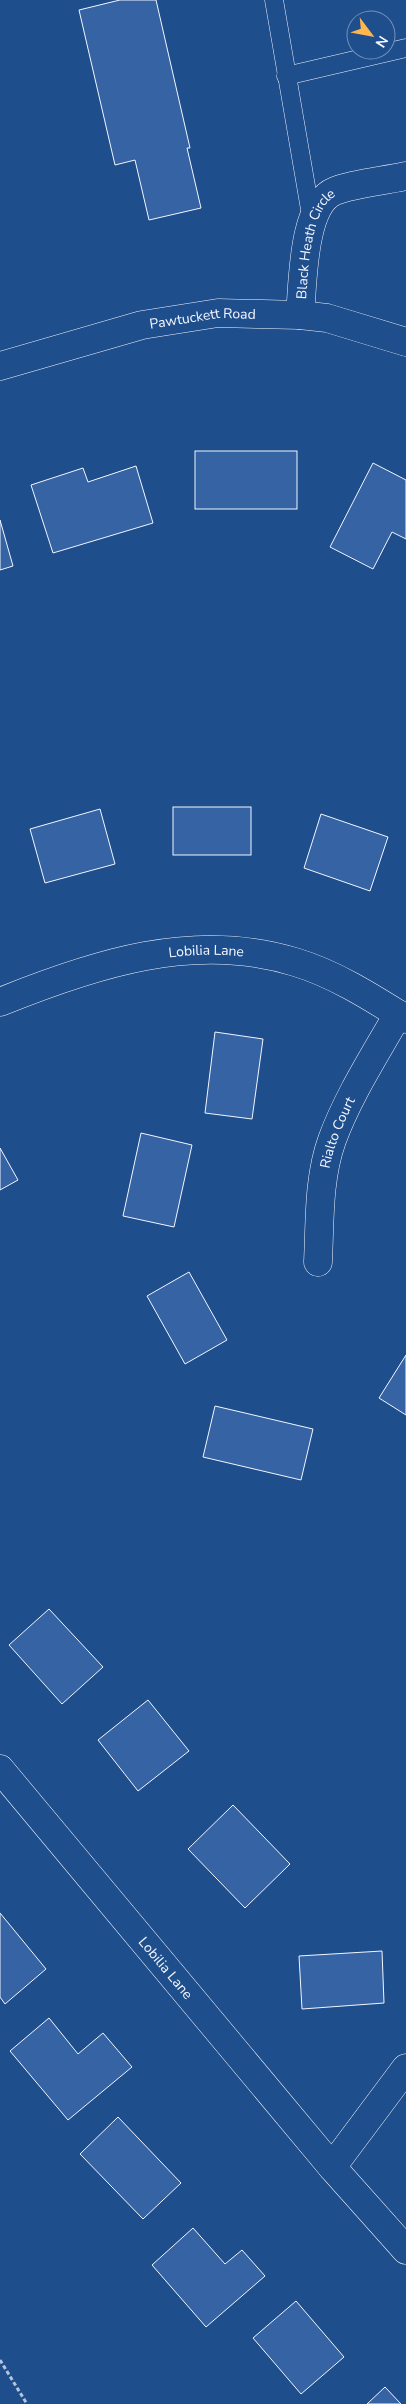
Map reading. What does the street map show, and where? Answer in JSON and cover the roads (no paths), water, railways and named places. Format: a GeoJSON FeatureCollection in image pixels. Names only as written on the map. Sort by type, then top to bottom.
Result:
{"type":"FeatureCollection","features":[{"type":"Feature","properties":{"kind":"street","name":"Black Heath Circle"},"geometry":{"type":"LineString","coordinates":[[300,315],[309,228],[318,206],[334,191],[406,176]]}},
{"type":"Feature","properties":{"kind":"street","name":"Pawtuckett Road"},"geometry":{"type":"LineString","coordinates":[[0,366],[142,325],[218,313],[300,315],[327,318],[406,342]]}},
{"type":"Feature","properties":{"kind":"street","name":"Lobilia Lane"},"geometry":{"type":"LineString","coordinates":[[0,1002],[59,978],[110,962],[151,954],[190,950],[252,952],[296,962],[351,986],[402,1017]]}},
{"type":"Feature","properties":{"kind":"street","name":"Rialto Court"},"geometry":{"type":"LineString","coordinates":[[318,1262],[321,1193],[332,1142],[352,1094],[402,1017]]}},
{"type":"Feature","properties":{"kind":"street","name":"Lobilia Lane"},"geometry":{"type":"LineString","coordinates":[[0,1769],[332,2166],[406,2250]]}},
{"type":"Feature","properties":{"kind":"street"},"geometry":{"type":"LineString","coordinates":[[332,2166],[406,2068]]}},
{"type":"Feature","properties":{"kind":"lane"},"geometry":{"type":"LineString","coordinates":[[274,0],[312,222]]}},
{"type":"Feature","properties":{"kind":"lane"},"geometry":{"type":"LineString","coordinates":[[286,76],[406,48]]}}]}
